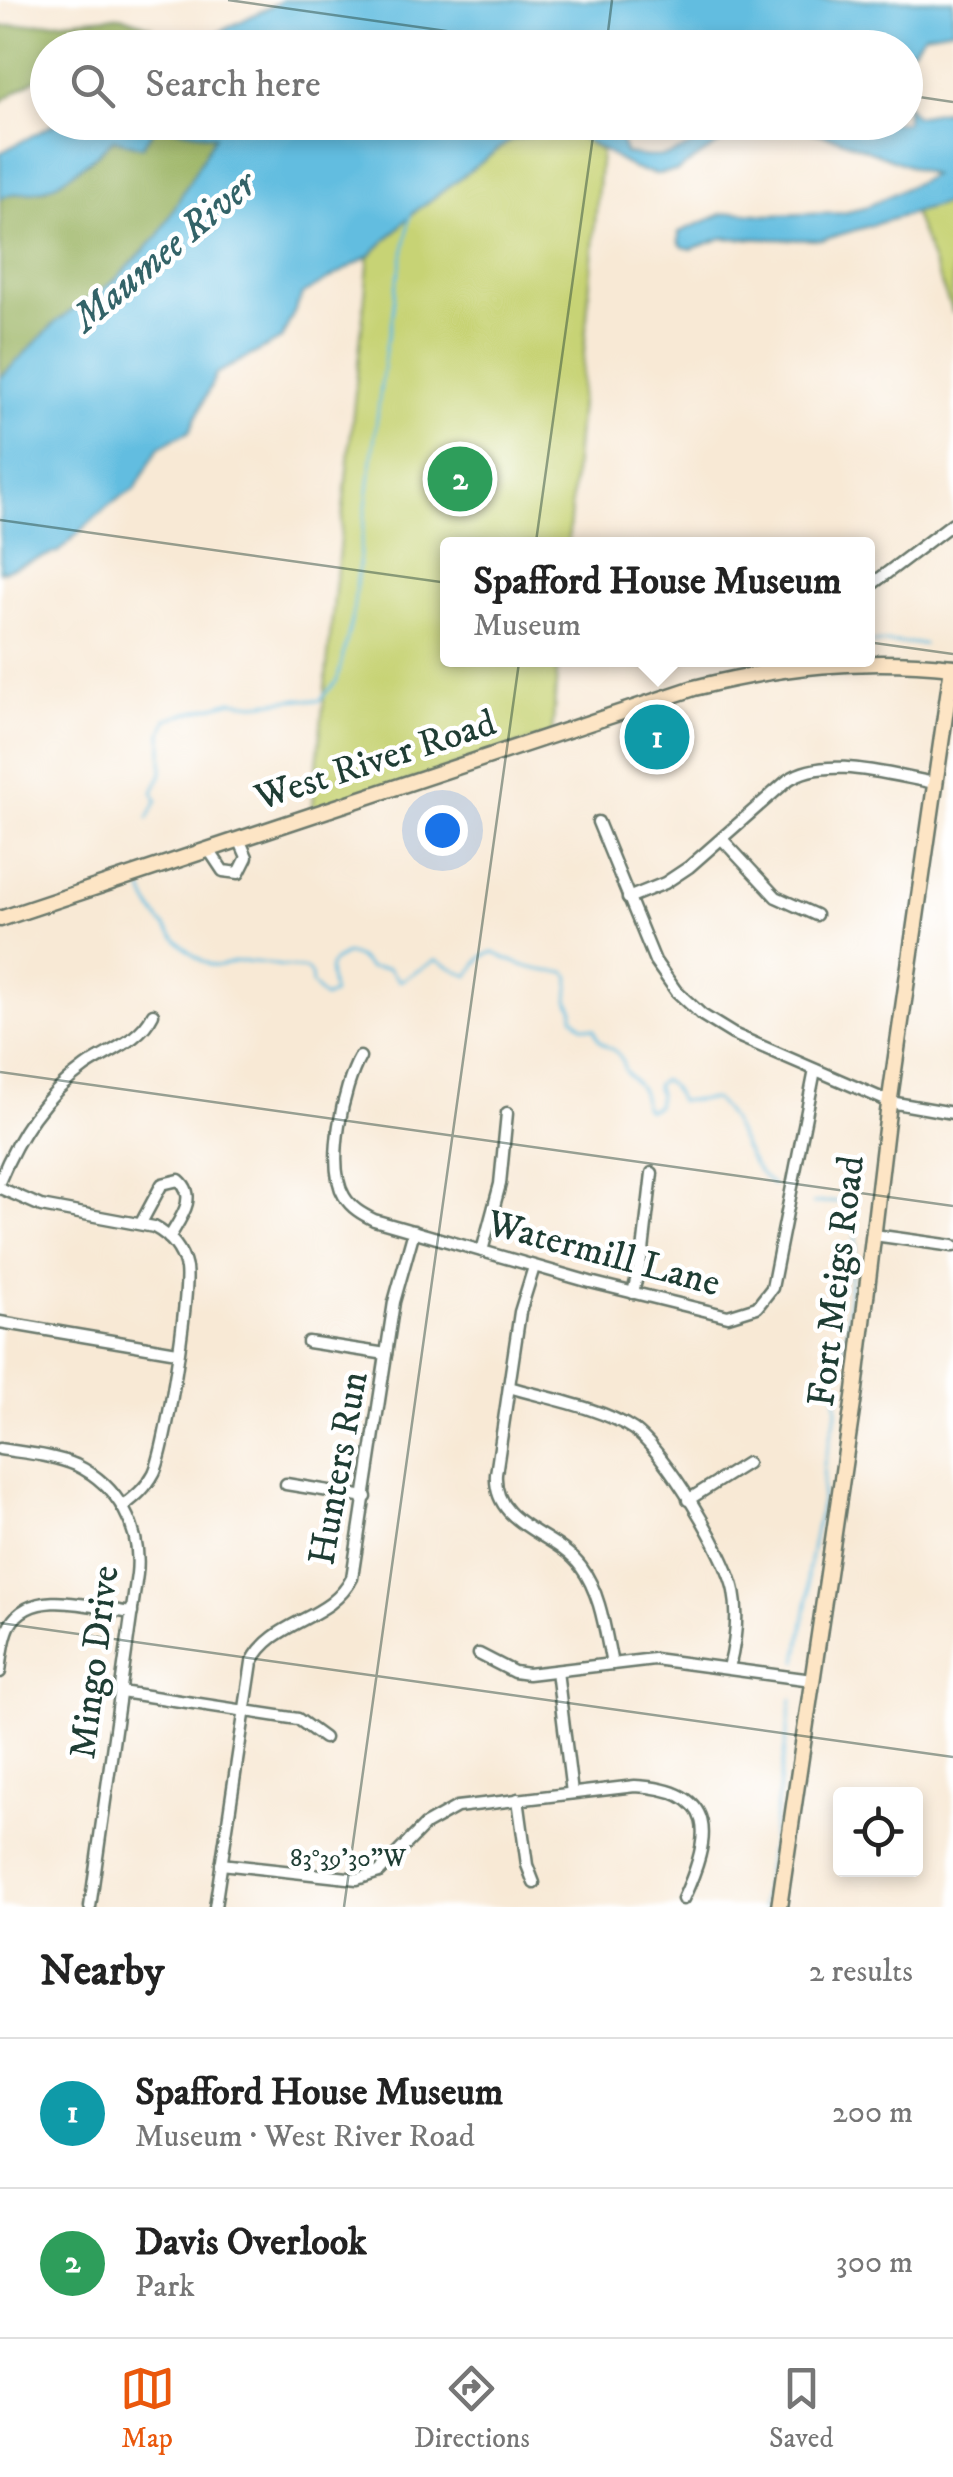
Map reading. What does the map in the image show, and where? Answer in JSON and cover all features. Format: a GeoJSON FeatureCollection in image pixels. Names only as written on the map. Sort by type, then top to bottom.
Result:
{"type":"FeatureCollection","features":[{"type":"Feature","properties":{"kind":"street"},"geometry":{"type":"LineString","coordinates":[[875,582],[953,523]]}},
{"type":"Feature","properties":{"kind":"street","name":"West River Road"},"geometry":{"type":"LineString","coordinates":[[875,663],[953,665]]}},
{"type":"Feature","properties":{"kind":"street","name":"Fort Meigs Road"},"geometry":{"type":"LineString","coordinates":[[779,1907],[953,665]]}},
{"type":"Feature","properties":{"kind":"street","name":"West River Road"},"geometry":{"type":"LineString","coordinates":[[0,919],[666,696],[749,674],[810,667]]}},
{"type":"Feature","properties":{"kind":"street"},"geometry":{"type":"LineString","coordinates":[[628,898],[675,878],[788,780],[810,768],[834,767],[936,783]]}},
{"type":"Feature","properties":{"kind":"street"},"geometry":{"type":"LineString","coordinates":[[598,822],[655,961],[688,1004],[732,1034],[890,1102],[953,1113]]}},
{"type":"Feature","properties":{"kind":"street"},"geometry":{"type":"LineString","coordinates":[[208,850],[223,871],[240,873],[247,858],[239,838]]}},
{"type":"Feature","properties":{"kind":"street"},"geometry":{"type":"LineString","coordinates":[[722,839],[776,897],[816,915]]}},
{"type":"Feature","properties":{"kind":"street"},"geometry":{"type":"LineString","coordinates":[[0,1180],[21,1134],[50,1096],[86,1066],[140,1032],[154,1014]]}},
{"type":"Feature","properties":{"kind":"street","name":"Watermill Lane"},"geometry":{"type":"LineString","coordinates":[[360,1057],[349,1076],[336,1177],[345,1199],[358,1212],[534,1267],[728,1316],[752,1310],[766,1299],[776,1276],[815,1070]]}},
{"type":"Feature","properties":{"kind":"street"},"geometry":{"type":"LineString","coordinates":[[482,1251],[500,1184],[507,1113]]}},
{"type":"Feature","properties":{"kind":"street"},"geometry":{"type":"LineString","coordinates":[[632,1293],[643,1251],[652,1172]]}},
{"type":"Feature","properties":{"kind":"street"},"geometry":{"type":"LineString","coordinates":[[141,1223],[162,1184],[179,1180],[189,1197],[170,1238]]}},
{"type":"Feature","properties":{"kind":"street"},"geometry":{"type":"LineString","coordinates":[[0,1188],[41,1206],[141,1223],[170,1238],[181,1253],[186,1278],[159,1460],[148,1482],[122,1507]]}},
{"type":"Feature","properties":{"kind":"street","name":"Hunters Run"},"geometry":{"type":"LineString","coordinates":[[215,1907],[252,1662],[262,1645],[334,1602],[346,1589],[355,1567],[394,1302],[414,1231]]}},
{"type":"Feature","properties":{"kind":"street"},"geometry":{"type":"LineString","coordinates":[[874,1235],[953,1246]]}},
{"type":"Feature","properties":{"kind":"street"},"geometry":{"type":"LineString","coordinates":[[534,1267],[520,1312],[496,1474],[499,1498],[514,1518],[561,1546],[585,1572],[599,1605],[612,1664]]}},
{"type":"Feature","properties":{"kind":"street"},"geometry":{"type":"LineString","coordinates":[[0,1322],[177,1352]]}},
{"type":"Feature","properties":{"kind":"street"},"geometry":{"type":"LineString","coordinates":[[308,1342],[386,1354]]}},
{"type":"Feature","properties":{"kind":"street"},"geometry":{"type":"LineString","coordinates":[[509,1387],[633,1429],[652,1446],[719,1551],[735,1594],[736,1624],[728,1668]]}},
{"type":"Feature","properties":{"kind":"street","name":"Mingo Drive"},"geometry":{"type":"LineString","coordinates":[[0,1449],[76,1465],[100,1480],[122,1507],[138,1552],[90,1907]]}},
{"type":"Feature","properties":{"kind":"street"},"geometry":{"type":"LineString","coordinates":[[688,1500],[746,1463]]}},
{"type":"Feature","properties":{"kind":"street"},"geometry":{"type":"LineString","coordinates":[[286,1484],[366,1497]]}},
{"type":"Feature","properties":{"kind":"street"},"geometry":{"type":"LineString","coordinates":[[0,1672],[8,1629],[29,1607],[54,1602],[132,1614]]}},
{"type":"Feature","properties":{"kind":"street"},"geometry":{"type":"LineString","coordinates":[[479,1654],[521,1674],[654,1658],[812,1680]]}},
{"type":"Feature","properties":{"kind":"street"},"geometry":{"type":"LineString","coordinates":[[557,1670],[572,1793]]}},
{"type":"Feature","properties":{"kind":"street"},"geometry":{"type":"LineString","coordinates":[[121,1692],[298,1719],[324,1738]]}},
{"type":"Feature","properties":{"kind":"street"},"geometry":{"type":"LineString","coordinates":[[220,1864],[345,1878],[368,1876],[389,1865],[425,1825],[446,1812],[518,1799],[654,1787],[672,1790],[689,1800],[702,1821],[700,1860],[684,1899]]}},
{"type":"Feature","properties":{"kind":"street"},"geometry":{"type":"LineString","coordinates":[[518,1799],[527,1866],[534,1883]]}},
{"type":"Feature","properties":{"kind":"green space"},"geometry":{"type":"Polygon","coordinates":[[[121,16],[150,26],[139,30],[30,30],[30,83],[0,102],[0,27],[121,16]]]}},
{"type":"Feature","properties":{"kind":"green space"},"geometry":{"type":"Polygon","coordinates":[[[113,140],[213,140],[159,235],[114,281],[56,323],[0,378],[0,199],[45,190],[91,160],[113,140]]]}},
{"type":"Feature","properties":{"kind":"green space"},"geometry":{"type":"Polygon","coordinates":[[[511,140],[584,140],[601,151],[569,537],[440,537],[440,667],[557,667],[552,734],[312,814],[369,256],[417,210],[511,140]]]}},
{"type":"Feature","properties":{"kind":"green space"},"geometry":{"type":"Polygon","coordinates":[[[953,201],[953,314],[913,212],[953,201]]]}},
{"type":"Feature","properties":{"kind":"water"},"geometry":{"type":"Polygon","coordinates":[[[283,0],[953,0],[953,29],[923,35],[923,30],[224,30],[283,0]]]}},
{"type":"Feature","properties":{"kind":"water"},"geometry":{"type":"Polygon","coordinates":[[[943,111],[953,114],[953,201],[822,240],[722,238],[692,249],[679,242],[679,232],[722,214],[843,213],[864,208],[932,175],[842,140],[923,140],[923,115],[943,111]]]}},
{"type":"Feature","properties":{"kind":"water"},"geometry":{"type":"Polygon","coordinates":[[[30,137],[30,140],[113,140],[56,183],[0,199],[0,153],[30,137]]]}},
{"type":"Feature","properties":{"kind":"water"},"geometry":{"type":"Polygon","coordinates":[[[118,140],[147,140],[142,147],[118,140]]]}},
{"type":"Feature","properties":{"kind":"water","name":"Maumee River"},"geometry":{"type":"Polygon","coordinates":[[[213,140],[511,140],[417,210],[369,256],[303,294],[281,339],[216,374],[190,431],[159,447],[135,489],[109,505],[58,552],[0,572],[0,378],[56,322],[114,281],[159,235],[213,140]]]}},
{"type":"Feature","properties":{"kind":"water"},"geometry":{"type":"Polygon","coordinates":[[[586,140],[621,140],[625,153],[648,157],[675,153],[700,140],[725,140],[677,171],[656,174],[634,169],[586,140]]]}},
{"type":"Feature","properties":{"kind":"waterway"},"geometry":{"type":"LineString","coordinates":[[148,819],[157,800],[153,792],[162,773],[162,733],[167,719],[232,701],[319,701],[337,681],[352,619],[386,345],[410,216]]}},
{"type":"Feature","properties":{"kind":"waterway"},"geometry":{"type":"LineString","coordinates":[[875,642],[924,644]]}},
{"type":"Feature","properties":{"kind":"waterway"},"geometry":{"type":"LineString","coordinates":[[143,889],[161,922],[203,961],[216,966],[243,961],[306,969],[324,998],[333,994],[331,966],[346,954],[358,957],[369,968],[388,968],[400,981],[436,960],[468,976],[482,957],[493,952],[528,967],[566,972],[570,977],[568,1000],[573,1017],[582,1026],[594,1029],[599,1041],[618,1053],[642,1092],[644,1107],[648,1110],[657,1106],[656,1085],[663,1080],[679,1101],[714,1099],[731,1120],[754,1165],[773,1185]]}},
{"type":"Feature","properties":{"kind":"waterway"},"geometry":{"type":"LineString","coordinates":[[797,1661],[824,1464],[837,1411],[832,1380],[847,1331],[851,1262],[856,1247],[855,1218],[848,1201],[813,1203]]}},
{"type":"Feature","properties":{"kind":"waterway"},"geometry":{"type":"LineString","coordinates":[[762,1907],[792,1699]]}},
{"type":"Feature","properties":{"kind":"place","name":"Davis Overlook"},"geometry":{"type":"Point","coordinates":[460,479]}},
{"type":"Feature","properties":{"kind":"place","name":"Spafford House Museum"},"geometry":{"type":"Point","coordinates":[657,737]}}]}
